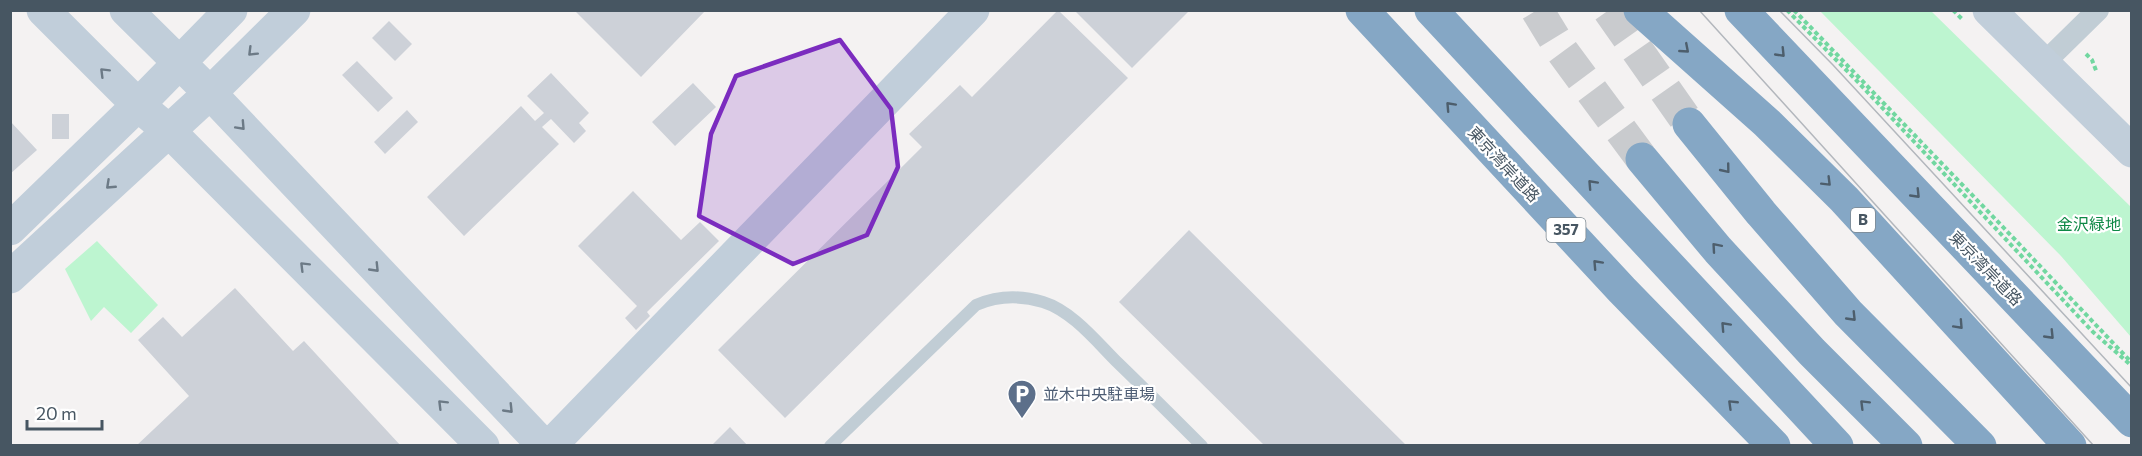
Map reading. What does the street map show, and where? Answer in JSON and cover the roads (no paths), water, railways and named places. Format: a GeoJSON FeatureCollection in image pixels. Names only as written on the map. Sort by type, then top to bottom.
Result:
{"type":"FeatureCollection","features":[{"type":"Feature","properties":{"kind":"highway","name":"東京湾岸道路"},"geometry":{"type":"LineString","coordinates":[[1362,10],[1622,290],[1774,446]]}},
{"type":"Feature","properties":{"kind":"highway"},"geometry":{"type":"LineString","coordinates":[[1431,10],[1837,446]]}},
{"type":"Feature","properties":{"kind":"highway","name":"B"},"geometry":{"type":"LineString","coordinates":[[1640,10],[1767,123],[1835,191],[2070,446]]}},
{"type":"Feature","properties":{"kind":"highway","name":"東京湾岸道路"},"geometry":{"type":"LineString","coordinates":[[1741,10],[2132,421]]}},
{"type":"Feature","properties":{"kind":"highway"},"geometry":{"type":"LineString","coordinates":[[1689,124],[1761,213],[1848,313],[1980,446]]}},
{"type":"Feature","properties":{"kind":"highway"},"geometry":{"type":"LineString","coordinates":[[1642,159],[1718,250],[1796,335],[1906,446]]}},
{"type":"Feature","properties":{"kind":"street"},"geometry":{"type":"LineString","coordinates":[[43,10],[138,105],[169,131],[483,446]]}},
{"type":"Feature","properties":{"kind":"street"},"geometry":{"type":"LineString","coordinates":[[126,10],[210,93],[544,446]]}},
{"type":"Feature","properties":{"kind":"street"},"geometry":{"type":"LineString","coordinates":[[10,229],[138,105],[231,10]]}},
{"type":"Feature","properties":{"kind":"street"},"geometry":{"type":"LineString","coordinates":[[10,277],[210,93],[294,10]]}},
{"type":"Feature","properties":{"kind":"street"},"geometry":{"type":"LineString","coordinates":[[550,446],[972,10]]}},
{"type":"Feature","properties":{"kind":"street"},"geometry":{"type":"LineString","coordinates":[[1989,10],[2132,151]]}},
{"type":"Feature","properties":{"kind":"street"},"geometry":{"type":"LineString","coordinates":[[2043,64],[2098,10]]}},
{"type":"Feature","properties":{"kind":"lane"},"geometry":{"type":"LineString","coordinates":[[830,446],[976,305],[989,299],[1009,297],[1044,302],[1061,310],[1106,350],[1203,446]]}},
{"type":"Feature","properties":{"kind":"tunnel"},"geometry":{"type":"LineString","coordinates":[[1537,10],[1562,51],[1642,159]]}},
{"type":"Feature","properties":{"kind":"tunnel"},"geometry":{"type":"LineString","coordinates":[[1609,10],[1689,124]]}},
{"type":"Feature","properties":{"kind":"tram line"},"geometry":{"type":"LineString","coordinates":[[1699,10],[2094,446]]}},
{"type":"Feature","properties":{"kind":"tram line"},"geometry":{"type":"LineString","coordinates":[[1779,10],[1833,65],[2132,388]]}},
{"type":"Feature","properties":{"kind":"place","name":"並木中央駐車場"},"geometry":{"type":"Point","coordinates":[1022,420]}},
{"type":"Feature","properties":{"kind":"park label","name":"金沢緑地"},"geometry":{"type":"Point","coordinates":[2089,224]}}]}
